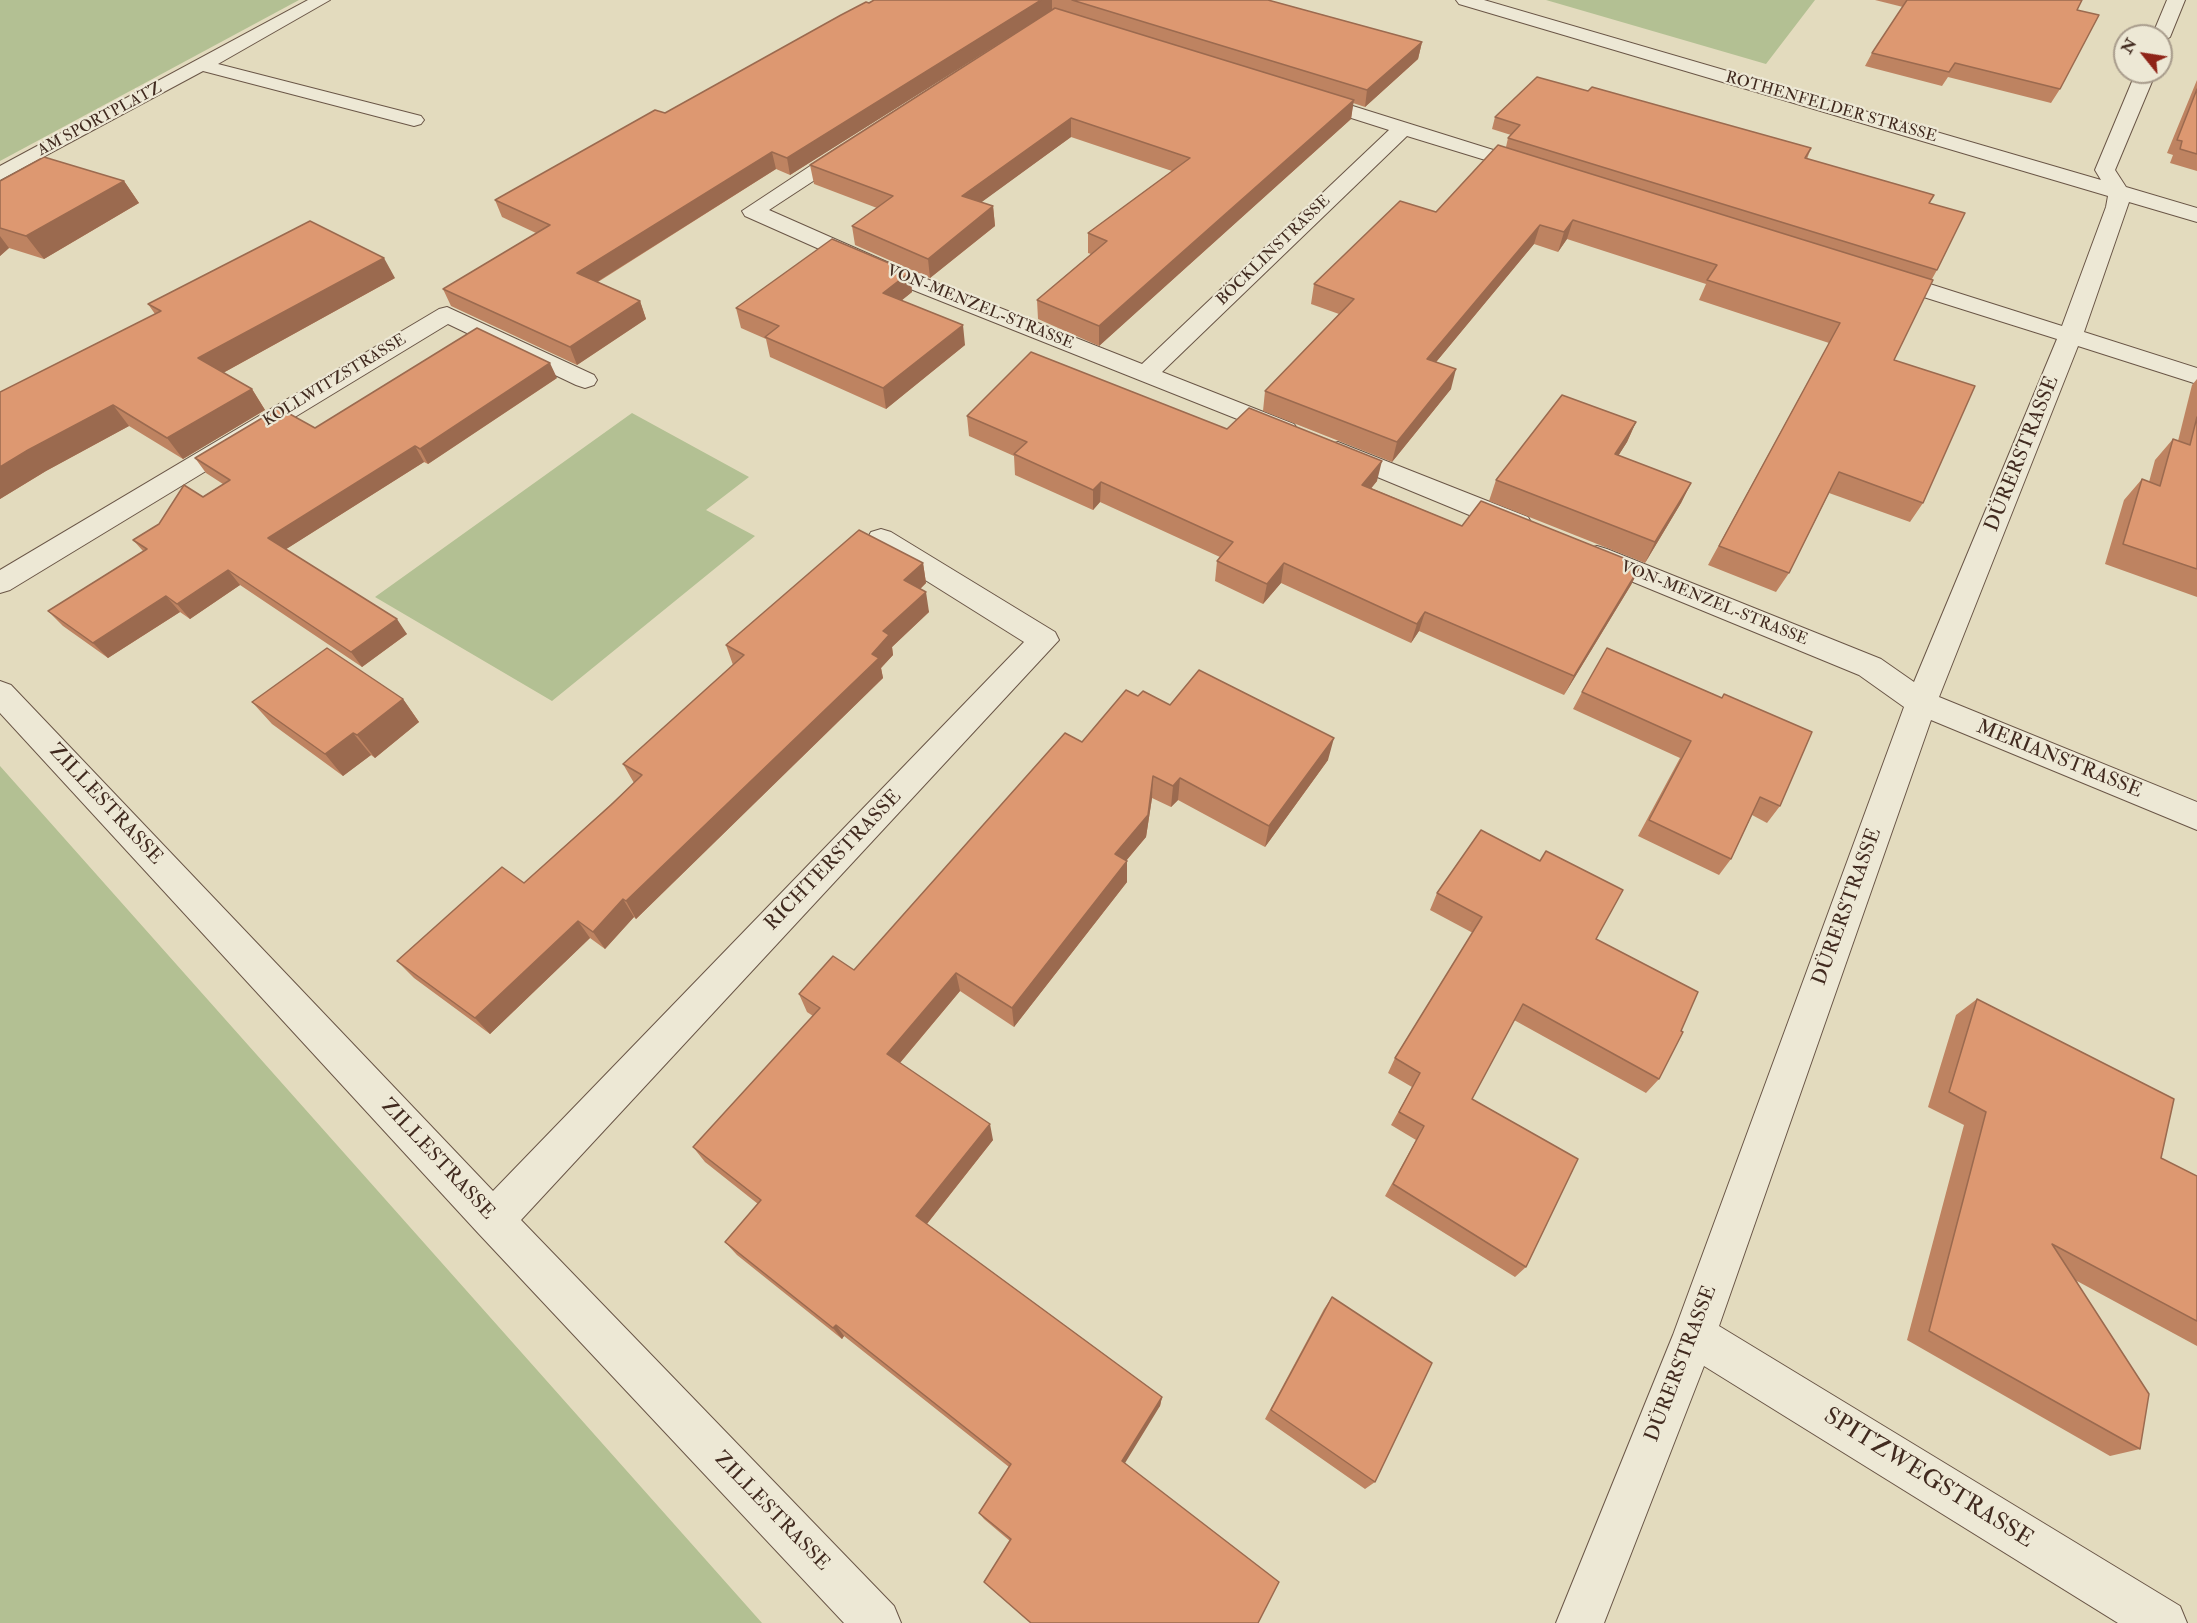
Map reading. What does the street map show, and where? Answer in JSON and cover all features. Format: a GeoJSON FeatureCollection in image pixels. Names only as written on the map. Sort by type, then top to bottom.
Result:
{"type":"FeatureCollection","features":[{"type":"Feature","properties":{"kind":"street","name":"AM SPORTPLATZ"},"geometry":{"type":"LineString","coordinates":[[0,174],[321,0]]}},
{"type":"Feature","properties":{"kind":"street","name":"ROTHENFELDER STRASSE"},"geometry":{"type":"LineString","coordinates":[[1465,0],[2197,215]]}},
{"type":"Feature","properties":{"kind":"street"},"geometry":{"type":"LineString","coordinates":[[2166,24],[2176,0]]}},
{"type":"Feature","properties":{"kind":"street"},"geometry":{"type":"LineString","coordinates":[[201,65],[414,120]]}},
{"type":"Feature","properties":{"kind":"street"},"geometry":{"type":"LineString","coordinates":[[2119,193],[2105,170],[2141,84]]}},
{"type":"Feature","properties":{"kind":"street"},"geometry":{"type":"LineString","coordinates":[[1290,92],[1550,173]]}},
{"type":"Feature","properties":{"kind":"street","name":"BÖCKLINSTRASSE"},"geometry":{"type":"LineString","coordinates":[[1146,374],[1402,128]]}},
{"type":"Feature","properties":{"kind":"street","name":"VON-MENZEL-STRASSE"},"geometry":{"type":"LineString","coordinates":[[863,140],[753,212],[906,279],[1541,534]]}},
{"type":"Feature","properties":{"kind":"street","name":"DÜRERSTRASSE"},"geometry":{"type":"LineString","coordinates":[[1580,1623],[1694,1335],[1921,703],[2071,334],[2117,207],[2119,193]]}},
{"type":"Feature","properties":{"kind":"street"},"geometry":{"type":"LineString","coordinates":[[1867,271],[2071,334],[2197,376]]}},
{"type":"Feature","properties":{"kind":"street","name":"KOLLWITZSTRASSE"},"geometry":{"type":"LineString","coordinates":[[0,583],[447,314],[585,380]]}},
{"type":"Feature","properties":{"kind":"street","name":"RICHTERSTRASSE"},"geometry":{"type":"LineString","coordinates":[[493,1220],[1044,640],[881,539]]}},
{"type":"Feature","properties":{"kind":"street","name":"VON-MENZEL-STRASSE"},"geometry":{"type":"LineString","coordinates":[[1574,547],[1870,667],[1921,703]]}},
{"type":"Feature","properties":{"kind":"street","name":"ZILLESTRASSE"},"geometry":{"type":"LineString","coordinates":[[0,693],[493,1220],[877,1623]]}},
{"type":"Feature","properties":{"kind":"street","name":"MERIANSTRASSE"},"geometry":{"type":"LineString","coordinates":[[1921,703],[2197,816]]}},
{"type":"Feature","properties":{"kind":"street","name":"SPITZWEGSTRASSE"},"geometry":{"type":"LineString","coordinates":[[1694,1335],[2163,1623]]}},
{"type":"Feature","properties":{"kind":"green space"},"geometry":{"type":"Polygon","coordinates":[[[0,0],[299,0],[0,161],[0,0]]]}},
{"type":"Feature","properties":{"kind":"green space"},"geometry":{"type":"Polygon","coordinates":[[[1546,0],[1815,0],[1766,64],[1546,0]]]}},
{"type":"Feature","properties":{"kind":"green space"},"geometry":{"type":"Polygon","coordinates":[[[632,413],[749,477],[706,510],[755,536],[552,701],[375,597],[632,413]]]}},
{"type":"Feature","properties":{"kind":"green space"},"geometry":{"type":"Polygon","coordinates":[[[0,766],[762,1623],[0,1623],[0,766]]]}},
{"type":"Feature","properties":{"kind":"building"},"geometry":{"type":"Polygon","coordinates":[[[874,0],[1041,0],[787,158],[772,152],[577,273],[640,301],[570,347],[443,289],[550,225],[495,200],[655,110],[665,113],[841,15],[874,0]]]}},
{"type":"Feature","properties":{"kind":"building"},"geometry":{"type":"Polygon","coordinates":[[[1072,0],[1268,0],[1422,42],[1367,90],[1072,0]]]}},
{"type":"Feature","properties":{"kind":"building"},"geometry":{"type":"Polygon","coordinates":[[[1907,0],[2082,0],[2077,10],[2099,15],[2060,89],[1955,63],[1949,72],[1872,53],[1907,0]]]}},
{"type":"Feature","properties":{"kind":"building"},"geometry":{"type":"Polygon","coordinates":[[[1055,8],[1354,100],[1099,326],[1037,300],[1107,241],[1088,233],[1190,158],[1071,118],[962,196],[993,206],[928,259],[852,226],[893,196],[810,165],[1055,8]]]}},
{"type":"Feature","properties":{"kind":"building"},"geometry":{"type":"Polygon","coordinates":[[[1537,77],[1588,91],[1592,87],[1811,148],[1805,158],[1934,195],[1929,203],[1965,213],[1937,270],[1508,138],[1520,125],[1495,117],[1537,77]]]}},
{"type":"Feature","properties":{"kind":"building"},"geometry":{"type":"Polygon","coordinates":[[[2197,89],[2197,154],[2180,149],[2182,141],[2177,140],[2197,89]]]}},
{"type":"Feature","properties":{"kind":"building"},"geometry":{"type":"Polygon","coordinates":[[[1498,145],[1933,280],[1894,360],[1975,386],[1923,503],[1839,472],[1789,573],[1719,546],[1840,323],[1707,280],[1717,265],[1573,220],[1564,232],[1540,225],[1427,359],[1456,369],[1397,442],[1265,391],[1354,299],[1314,284],[1400,201],[1436,212],[1498,145]]]}},
{"type":"Feature","properties":{"kind":"building"},"geometry":{"type":"Polygon","coordinates":[[[44,157],[124,181],[26,236],[0,228],[0,181],[44,157]]]}},
{"type":"Feature","properties":{"kind":"building"},"geometry":{"type":"Polygon","coordinates":[[[310,221],[384,258],[198,358],[252,389],[167,438],[113,405],[0,467],[0,392],[161,311],[148,304],[310,221]]]}},
{"type":"Feature","properties":{"kind":"building"},"geometry":{"type":"Polygon","coordinates":[[[832,239],[910,272],[883,293],[963,325],[883,388],[765,337],[779,326],[736,308],[832,239]]]}},
{"type":"Feature","properties":{"kind":"building"},"geometry":{"type":"Polygon","coordinates":[[[477,328],[550,363],[420,449],[415,446],[268,538],[397,619],[351,652],[228,570],[177,604],[166,596],[93,643],[48,611],[147,549],[133,540],[159,524],[184,485],[203,497],[230,480],[195,458],[279,408],[315,428],[477,328]]]}},
{"type":"Feature","properties":{"kind":"building"},"geometry":{"type":"Polygon","coordinates":[[[1031,352],[1227,429],[1249,408],[1382,461],[1362,485],[1462,526],[1481,501],[1641,565],[1574,676],[1425,612],[1417,624],[1284,563],[1267,584],[1217,561],[1233,542],[1101,482],[1093,490],[1014,454],[1027,442],[967,416],[1031,352]]]}},
{"type":"Feature","properties":{"kind":"building"},"geometry":{"type":"Polygon","coordinates":[[[1562,395],[1636,422],[1615,454],[1691,483],[1655,542],[1496,480],[1562,395]]]}},
{"type":"Feature","properties":{"kind":"building"},"geometry":{"type":"Polygon","coordinates":[[[2197,417],[2197,569],[2123,544],[2142,479],[2160,486],[2173,439],[2190,445],[2197,417]]]}},
{"type":"Feature","properties":{"kind":"building"},"geometry":{"type":"Polygon","coordinates":[[[859,530],[923,563],[904,580],[926,592],[883,631],[889,635],[872,654],[879,658],[626,901],[623,899],[593,932],[578,921],[475,1018],[397,961],[502,867],[524,883],[611,805],[642,775],[623,764],[744,655],[726,645],[859,530]]]}},
{"type":"Feature","properties":{"kind":"building"},"geometry":{"type":"Polygon","coordinates":[[[327,648],[403,699],[357,735],[353,733],[325,754],[252,702],[327,648]]]}},
{"type":"Feature","properties":{"kind":"building"},"geometry":{"type":"Polygon","coordinates":[[[1607,648],[1722,698],[1724,694],[1812,732],[1780,806],[1760,797],[1731,859],[1649,820],[1691,741],[1582,692],[1607,648]]]}},
{"type":"Feature","properties":{"kind":"building"},"geometry":{"type":"Polygon","coordinates":[[[1199,670],[1334,738],[1269,826],[1180,778],[1173,786],[1153,776],[1148,815],[1115,854],[1127,861],[1012,1008],[956,973],[887,1054],[990,1124],[916,1216],[1162,1397],[1122,1461],[1279,1582],[1258,1623],[1031,1623],[984,1582],[1011,1539],[979,1513],[1011,1464],[836,1325],[833,1328],[725,1242],[761,1200],[693,1147],[820,1008],[799,994],[833,956],[854,970],[1065,733],[1082,742],[1126,690],[1138,696],[1143,691],[1170,705],[1199,670]]]}},
{"type":"Feature","properties":{"kind":"building"},"geometry":{"type":"Polygon","coordinates":[[[1481,830],[1540,861],[1546,851],[1623,890],[1596,939],[1698,992],[1681,1031],[1683,1032],[1659,1079],[1523,1004],[1472,1099],[1578,1159],[1526,1267],[1393,1184],[1424,1126],[1399,1112],[1420,1073],[1395,1058],[1482,917],[1437,893],[1481,830]]]}},
{"type":"Feature","properties":{"kind":"building"},"geometry":{"type":"Polygon","coordinates":[[[1977,999],[2174,1099],[2161,1158],[2197,1176],[2197,1321],[2052,1244],[2149,1394],[2140,1449],[1929,1331],[1986,1112],[1949,1092],[1977,999]]]}},
{"type":"Feature","properties":{"kind":"building"},"geometry":{"type":"Polygon","coordinates":[[[1332,1297],[1432,1363],[1375,1482],[1271,1410],[1332,1297]]]}}]}
